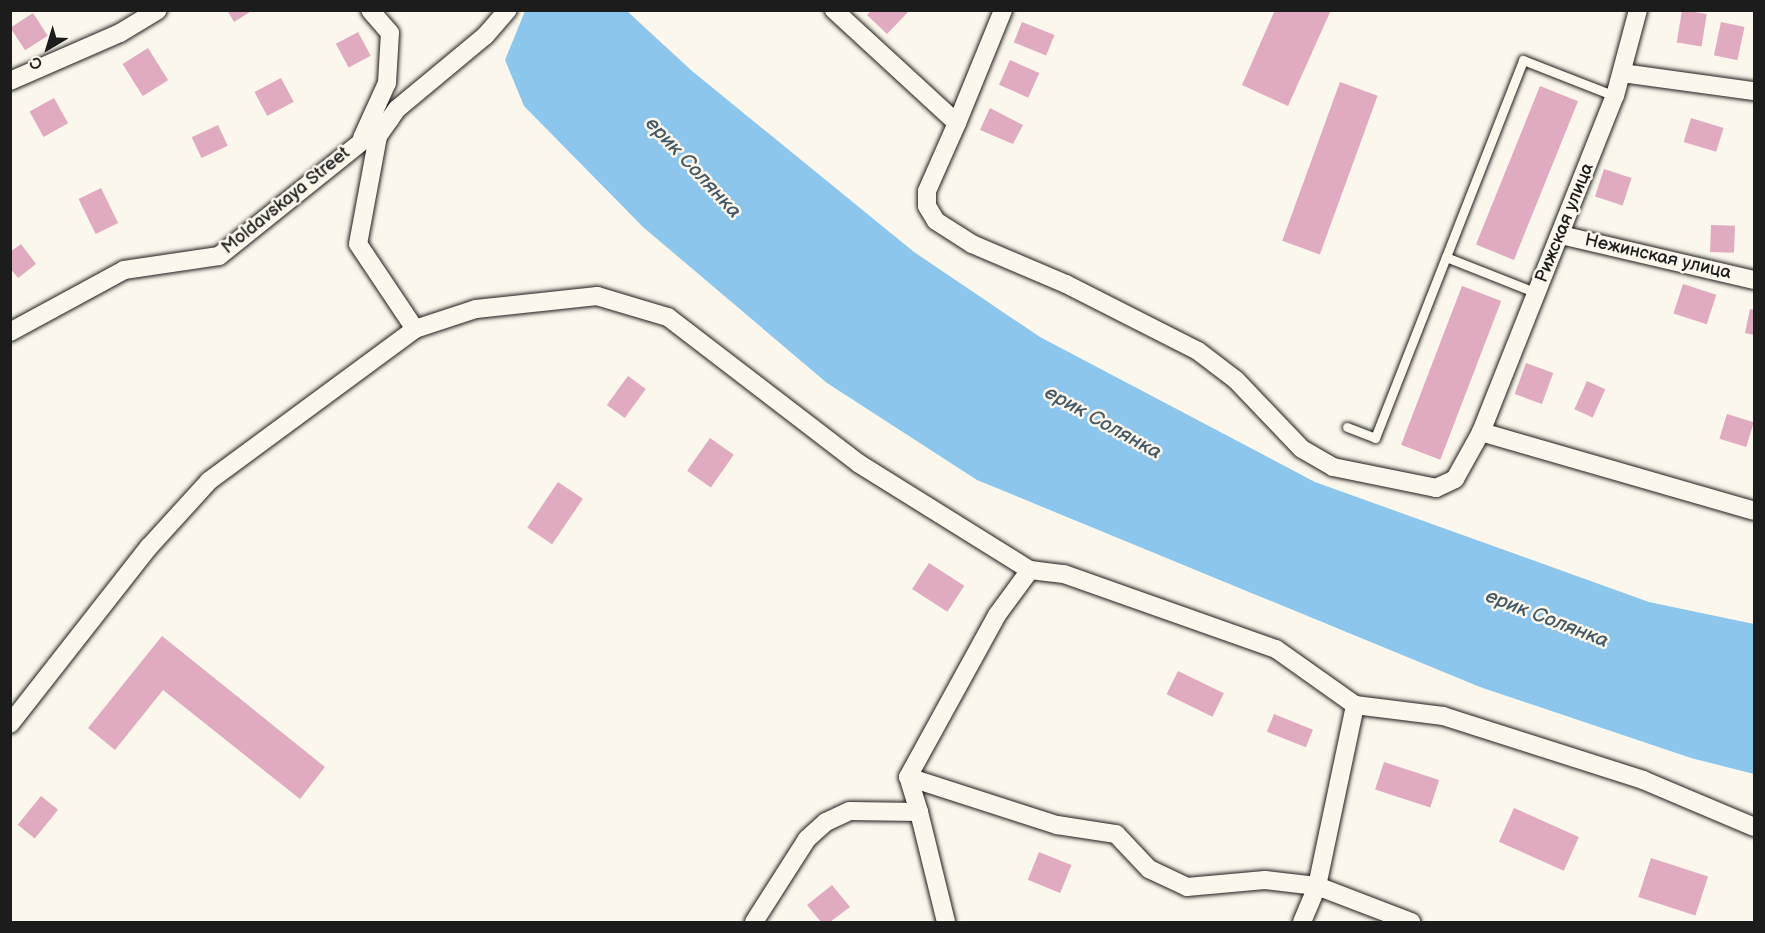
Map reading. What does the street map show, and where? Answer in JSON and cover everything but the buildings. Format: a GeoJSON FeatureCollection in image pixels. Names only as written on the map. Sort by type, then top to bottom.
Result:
{"type":"FeatureCollection","features":[{"type":"Feature","properties":{"kind":"street"},"geometry":{"type":"LineString","coordinates":[[10,81],[120,33],[158,10]]}},
{"type":"Feature","properties":{"kind":"street"},"geometry":{"type":"LineString","coordinates":[[360,142],[387,83],[390,33],[370,10]]}},
{"type":"Feature","properties":{"kind":"street"},"geometry":{"type":"LineString","coordinates":[[415,329],[358,244],[378,136],[390,119],[438,72],[485,36],[508,10]]}},
{"type":"Feature","properties":{"kind":"street"},"geometry":{"type":"LineString","coordinates":[[834,10],[957,123]]}},
{"type":"Feature","properties":{"kind":"street","name":"Рижская улица"},"geometry":{"type":"LineString","coordinates":[[1004,10],[927,191],[927,206],[936,221],[972,244],[1066,284],[1198,351],[1236,380],[1283,431],[1318,459],[1333,467],[1436,488],[1455,479],[1481,432],[1615,96],[1638,10]]}},
{"type":"Feature","properties":{"kind":"street"},"geometry":{"type":"LineString","coordinates":[[1622,73],[1755,91]]}},
{"type":"Feature","properties":{"kind":"street","name":"Moldavskaya Street"},"geometry":{"type":"LineString","coordinates":[[10,332],[124,270],[219,256],[390,119]]}},
{"type":"Feature","properties":{"kind":"street","name":"Нежинская улица"},"geometry":{"type":"LineString","coordinates":[[1561,235],[1755,280]]}},
{"type":"Feature","properties":{"kind":"street"},"geometry":{"type":"LineString","coordinates":[[10,724],[149,548],[209,480],[415,329],[476,309],[597,296],[668,317],[858,463],[1030,570],[1064,574],[1276,650],[1355,705],[1443,716],[1643,780],[1755,827]]}},
{"type":"Feature","properties":{"kind":"street"},"geometry":{"type":"LineString","coordinates":[[1481,432],[1755,511]]}},
{"type":"Feature","properties":{"kind":"street"},"geometry":{"type":"LineString","coordinates":[[946,922],[908,777],[997,615],[1030,570]]}},
{"type":"Feature","properties":{"kind":"street"},"geometry":{"type":"LineString","coordinates":[[1302,922],[1317,886],[1355,705]]}},
{"type":"Feature","properties":{"kind":"street"},"geometry":{"type":"LineString","coordinates":[[908,777],[1057,825],[1116,834],[1149,869],[1187,887],[1265,880],[1317,886],[1411,922]]}},
{"type":"Feature","properties":{"kind":"street"},"geometry":{"type":"LineString","coordinates":[[754,922],[807,839],[826,822],[850,811],[919,812]]}},
{"type":"Feature","properties":{"kind":"lane"},"geometry":{"type":"LineString","coordinates":[[1347,427],[1375,438],[1523,60],[1615,96]]}},
{"type":"Feature","properties":{"kind":"lane"},"geometry":{"type":"LineString","coordinates":[[1446,257],[1537,293]]}},
{"type":"Feature","properties":{"kind":"water","name":"ерик Солянка"},"geometry":{"type":"Polygon","coordinates":[[[525,11],[627,11],[692,71],[914,252],[1040,337],[1315,482],[1649,602],[1754,624],[1754,774],[1691,758],[1480,687],[977,480],[827,383],[643,227],[524,106],[505,60],[525,11]]]}}]}
